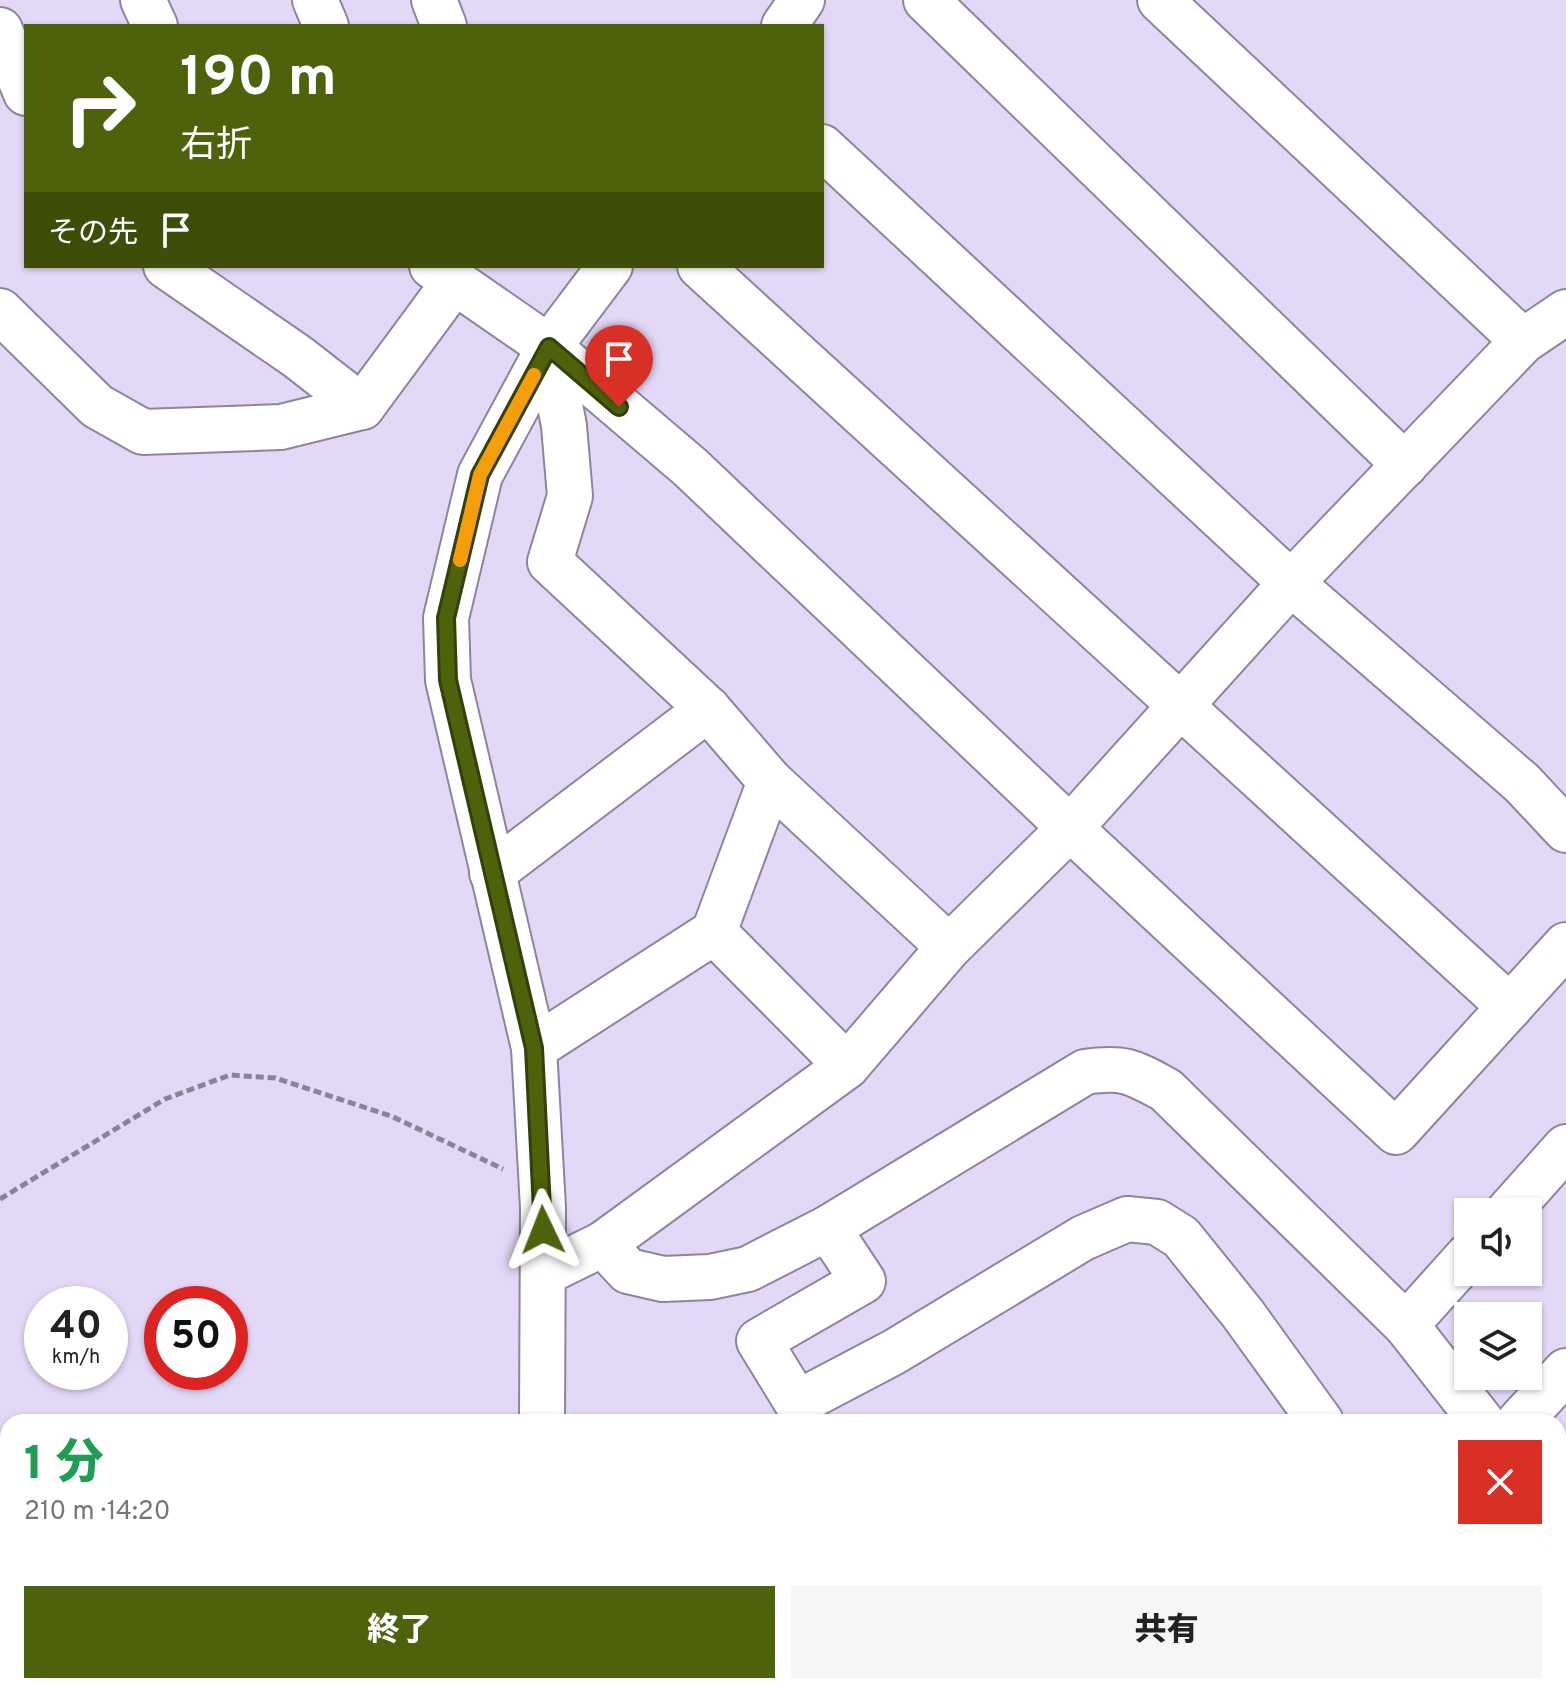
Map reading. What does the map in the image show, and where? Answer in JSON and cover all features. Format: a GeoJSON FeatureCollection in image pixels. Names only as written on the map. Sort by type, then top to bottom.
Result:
{"type":"FeatureCollection","features":[{"type":"Feature","properties":{"kind":"street"},"geometry":{"type":"LineString","coordinates":[[143,0],[154,24]]}},
{"type":"Feature","properties":{"kind":"street"},"geometry":{"type":"LineString","coordinates":[[315,0],[325,24]]}},
{"type":"Feature","properties":{"kind":"street"},"geometry":{"type":"LineString","coordinates":[[434,0],[443,24]]}},
{"type":"Feature","properties":{"kind":"street"},"geometry":{"type":"LineString","coordinates":[[785,24],[802,0]]}},
{"type":"Feature","properties":{"kind":"street"},"geometry":{"type":"LineString","coordinates":[[926,0],[1405,465]]}},
{"type":"Feature","properties":{"kind":"street"},"geometry":{"type":"LineString","coordinates":[[1160,0],[1523,341]]}},
{"type":"Feature","properties":{"kind":"street"},"geometry":{"type":"LineString","coordinates":[[0,30],[24,88]]}},
{"type":"Feature","properties":{"kind":"street"},"geometry":{"type":"LineString","coordinates":[[824,149],[1291,583],[1522,783],[1566,830]]}},
{"type":"Feature","properties":{"kind":"street"},"geometry":{"type":"LineString","coordinates":[[169,268],[298,357],[362,407]]}},
{"type":"Feature","properties":{"kind":"street"},"geometry":{"type":"LineString","coordinates":[[542,1414],[543,1208],[534,1048],[448,680],[446,618],[480,475],[549,347],[608,268]]}},
{"type":"Feature","properties":{"kind":"street"},"geometry":{"type":"LineString","coordinates":[[702,268],[1510,1007]]}},
{"type":"Feature","properties":{"kind":"street"},"geometry":{"type":"LineString","coordinates":[[0,311],[97,406],[143,432],[281,427],[362,407],[444,274],[549,347],[690,467],[1396,1132],[1566,945]]}},
{"type":"Feature","properties":{"kind":"street"},"geometry":{"type":"LineString","coordinates":[[544,1273],[603,1244],[847,1066],[949,947],[1070,828],[1291,583],[1523,341],[1566,312]]}},
{"type":"Feature","properties":{"kind":"street"},"geometry":{"type":"LineString","coordinates":[[549,347],[564,426],[570,496],[550,562],[708,709],[770,781],[949,947]]}},
{"type":"Feature","properties":{"kind":"street"},"geometry":{"type":"LineString","coordinates":[[492,873],[708,709]]}},
{"type":"Feature","properties":{"kind":"street"},"geometry":{"type":"LineString","coordinates":[[534,1048],[714,932],[770,781]]}},
{"type":"Feature","properties":{"kind":"street"},"geometry":{"type":"LineString","coordinates":[[714,932],[847,1066]]}},
{"type":"Feature","properties":{"kind":"street"},"geometry":{"type":"LineString","coordinates":[[603,1244],[628,1271],[663,1279],[710,1277],[748,1269],[828,1228],[1085,1072],[1113,1068],[1138,1075],[1166,1090],[1406,1325],[1476,1414]]}},
{"type":"Feature","properties":{"kind":"street"},"geometry":{"type":"LineString","coordinates":[[1520,1198],[1566,1147]]}},
{"type":"Feature","properties":{"kind":"street"},"geometry":{"type":"LineString","coordinates":[[828,1228],[863,1281],[759,1341],[797,1403],[894,1352],[1083,1238],[1127,1219],[1157,1222],[1181,1237],[1243,1314],[1315,1414]]}},
{"type":"Feature","properties":{"kind":"street"},"geometry":{"type":"LineString","coordinates":[[1406,1325],[1454,1272]]}},
{"type":"Feature","properties":{"kind":"street"},"geometry":{"type":"LineString","coordinates":[[1526,1414],[1566,1371]]}},
{"type":"Feature","properties":{"kind":"path"},"geometry":{"type":"LineString","coordinates":[[0,1199],[165,1099],[230,1075],[275,1078],[391,1116],[512,1173],[543,1208]]}},
{"type":"Feature","properties":{"kind":"slow traffic"},"geometry":{"type":"LineString","coordinates":[[460,560],[480,475],[534,375]]}},
{"type":"Feature","properties":{"kind":"route"},"geometry":{"type":"LineString","coordinates":[[543,1230],[534,1048],[448,680],[446,618],[480,475],[549,347],[619,407]]}}]}
